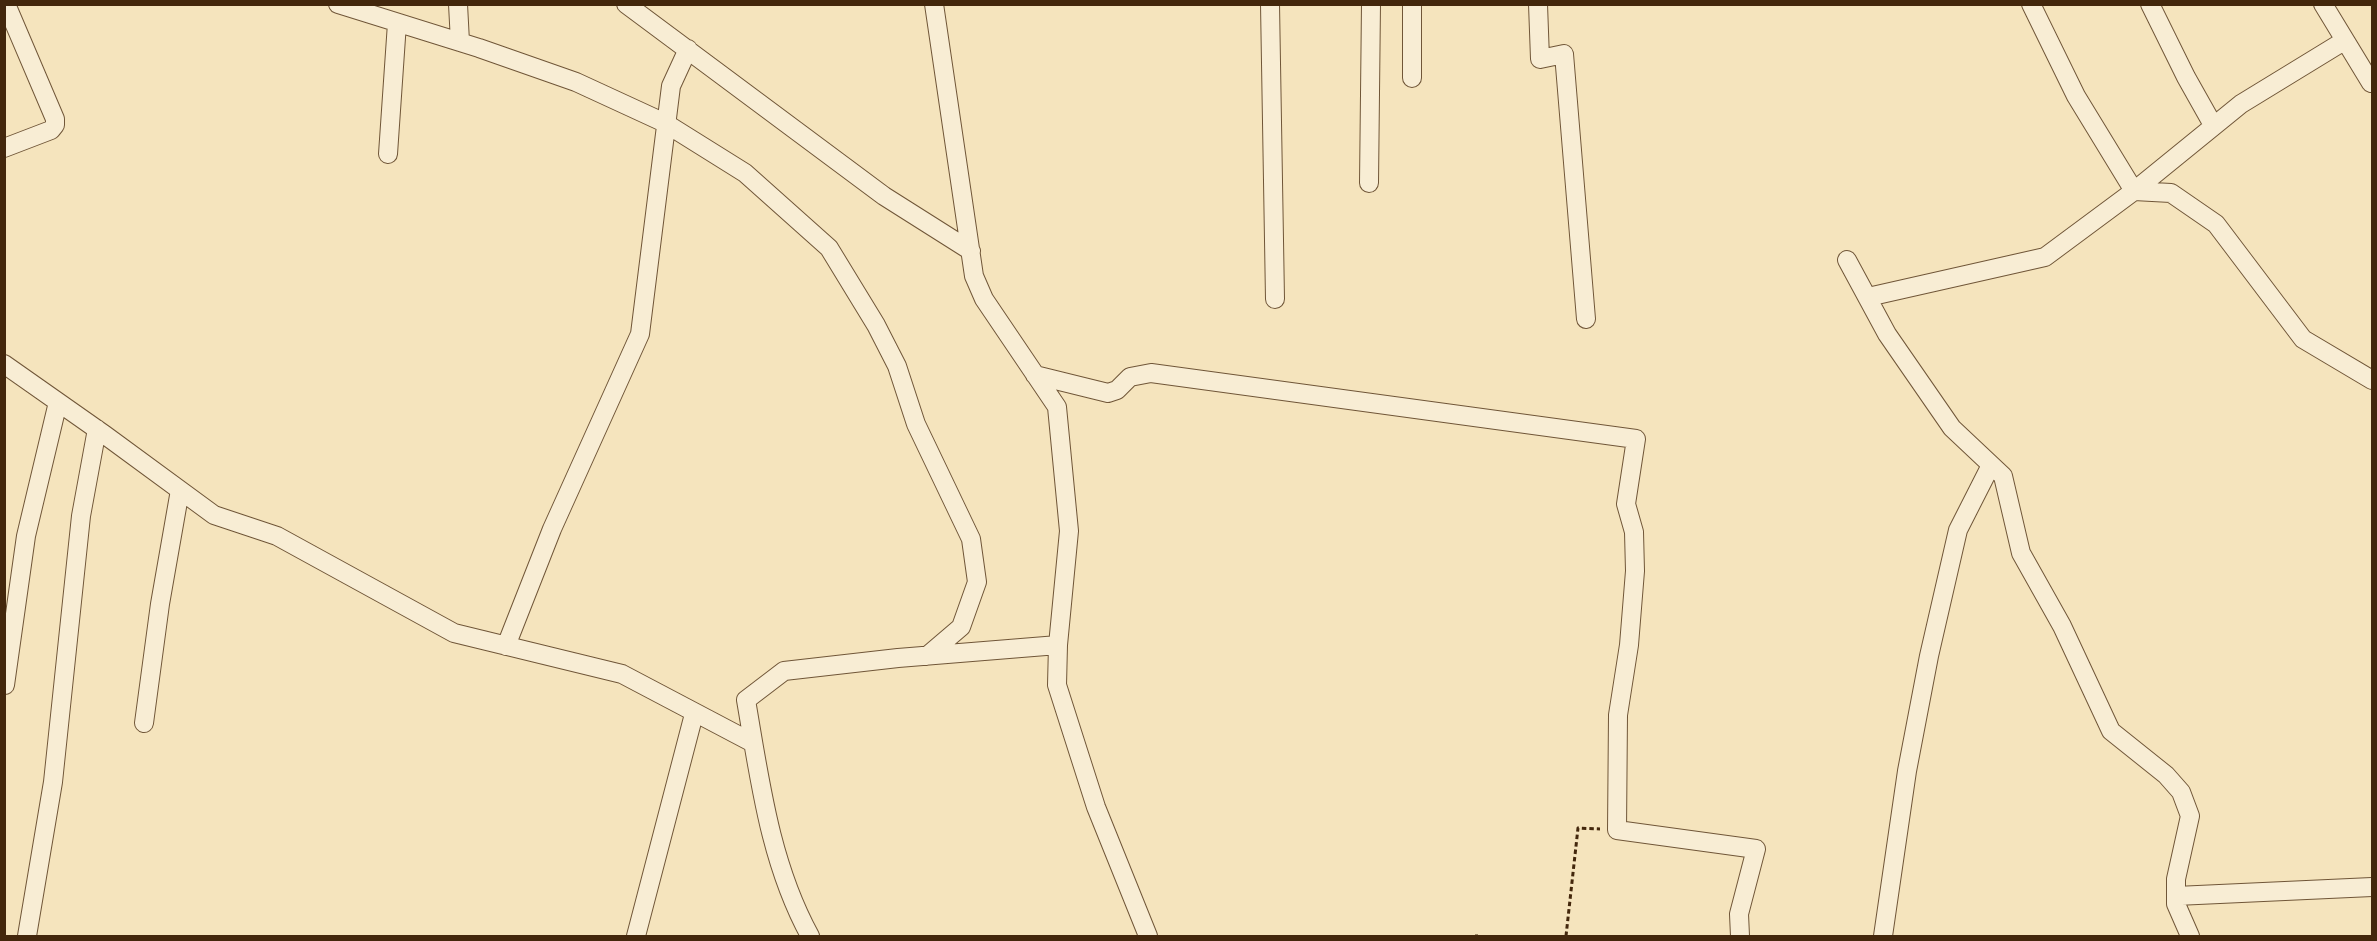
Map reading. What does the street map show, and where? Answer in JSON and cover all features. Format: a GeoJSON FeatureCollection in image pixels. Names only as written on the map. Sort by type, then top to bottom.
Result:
{"type":"FeatureCollection","features":[{"type":"Feature","properties":{"kind":"street"},"geometry":{"type":"LineString","coordinates":[[4,148],[51,130],[55,126],[55,119],[6,4]]}},
{"type":"Feature","properties":{"kind":"street"},"geometry":{"type":"LineString","coordinates":[[338,4],[460,42],[576,82],[665,123],[745,173],[829,248],[876,325],[897,366],[916,424],[971,539],[977,582],[961,627],[927,656]]}},
{"type":"Feature","properties":{"kind":"street"},"geometry":{"type":"LineString","coordinates":[[458,4],[460,42]]}},
{"type":"Feature","properties":{"kind":"street"},"geometry":{"type":"LineString","coordinates":[[626,4],[884,196],[971,251]]}},
{"type":"Feature","properties":{"kind":"street"},"geometry":{"type":"LineString","coordinates":[[934,4],[974,276],[984,299],[1057,407],[1069,531],[1058,645],[1057,685],[1096,807],[1148,936]]}},
{"type":"Feature","properties":{"kind":"street"},"geometry":{"type":"LineString","coordinates":[[1270,4],[1275,299]]}},
{"type":"Feature","properties":{"kind":"street"},"geometry":{"type":"LineString","coordinates":[[1370,183],[1371,4]]}},
{"type":"Feature","properties":{"kind":"street"},"geometry":{"type":"LineString","coordinates":[[1412,4],[1412,78]]}},
{"type":"Feature","properties":{"kind":"street"},"geometry":{"type":"LineString","coordinates":[[1538,4],[1540,59],[1564,54],[1586,320]]}},
{"type":"Feature","properties":{"kind":"street"},"geometry":{"type":"LineString","coordinates":[[2031,4],[2076,96],[2134,191]]}},
{"type":"Feature","properties":{"kind":"street"},"geometry":{"type":"LineString","coordinates":[[2150,4],[2213,125]]}},
{"type":"Feature","properties":{"kind":"street"},"geometry":{"type":"LineString","coordinates":[[2323,4],[2371,83]]}},
{"type":"Feature","properties":{"kind":"street"},"geometry":{"type":"LineString","coordinates":[[388,154],[398,23]]}},
{"type":"Feature","properties":{"kind":"street"},"geometry":{"type":"LineString","coordinates":[[1868,297],[2045,257],[2134,191],[2241,104],[2344,41]]}},
{"type":"Feature","properties":{"kind":"street"},"geometry":{"type":"LineString","coordinates":[[506,646],[552,529],[640,334],[649,277],[671,86],[688,49]]}},
{"type":"Feature","properties":{"kind":"street"},"geometry":{"type":"LineString","coordinates":[[2134,191],[2171,193],[2216,225],[2257,275],[2302,339],[2373,380]]}},
{"type":"Feature","properties":{"kind":"street"},"geometry":{"type":"LineString","coordinates":[[1847,260],[1887,334],[1952,428],[2003,476],[2021,553],[2062,626],[2111,731],[2166,775],[2181,792],[2188,807],[2188,832],[2176,879],[2176,904],[2190,936]]}},
{"type":"Feature","properties":{"kind":"street"},"geometry":{"type":"LineString","coordinates":[[4,364],[214,515],[277,536],[454,633],[622,675],[753,743]]}},
{"type":"Feature","properties":{"kind":"street"},"geometry":{"type":"LineString","coordinates":[[1035,375],[1108,393],[1117,390],[1130,377],[1150,374],[1636,439],[1626,504],[1634,532],[1635,572],[1629,645],[1618,715],[1617,830],[1756,849],[1739,914],[1740,936]]}},
{"type":"Feature","properties":{"kind":"street"},"geometry":{"type":"LineString","coordinates":[[5,685],[26,536],[58,402]]}},
{"type":"Feature","properties":{"kind":"street"},"geometry":{"type":"LineString","coordinates":[[27,936],[53,782],[81,516],[97,429]]}},
{"type":"Feature","properties":{"kind":"street"},"geometry":{"type":"LineString","coordinates":[[1883,936],[1899,835],[1906,771],[1929,656],[1959,531],[1991,465]]}},
{"type":"Feature","properties":{"kind":"street"},"geometry":{"type":"LineString","coordinates":[[144,723],[160,604],[180,490]]}},
{"type":"Feature","properties":{"kind":"street"},"geometry":{"type":"LineString","coordinates":[[810,936],[794,908],[769,831],[746,700],[784,672],[927,656],[1058,645]]}},
{"type":"Feature","properties":{"kind":"street"},"geometry":{"type":"LineString","coordinates":[[636,936],[694,714]]}},
{"type":"Feature","properties":{"kind":"street"},"geometry":{"type":"LineString","coordinates":[[2176,896],[2373,887]]}},
{"type":"Feature","properties":{"kind":"path"},"geometry":{"type":"LineString","coordinates":[[1566,936],[1578,828],[1617,830]]}}]}
